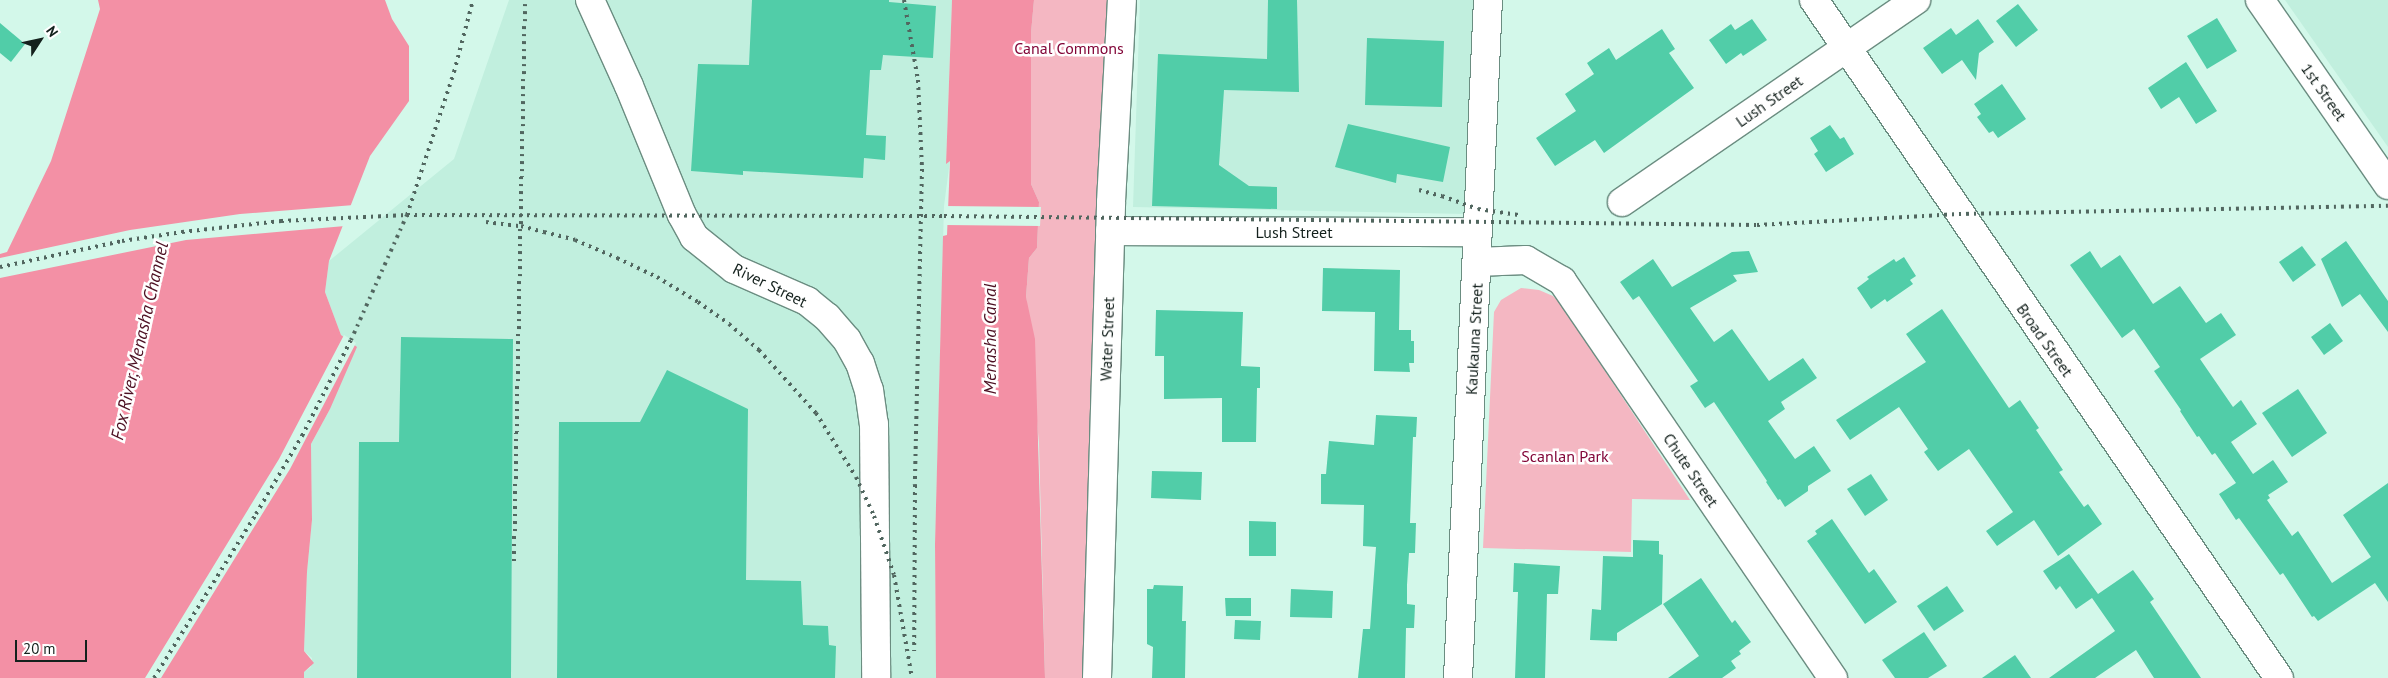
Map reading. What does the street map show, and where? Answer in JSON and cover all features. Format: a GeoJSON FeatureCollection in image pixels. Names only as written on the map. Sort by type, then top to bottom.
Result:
{"type":"FeatureCollection","features":[{"type":"Feature","properties":{"kind":"street","name":"River Street"},"geometry":{"type":"LineString","coordinates":[[590,0],[629,86],[682,215],[694,237],[734,269],[807,301],[826,317],[847,340],[860,362],[869,390],[874,424],[876,678]]}},
{"type":"Feature","properties":{"kind":"street","name":"Water Street"},"geometry":{"type":"LineString","coordinates":[[1097,678],[1110,231],[1122,0]]}},
{"type":"Feature","properties":{"kind":"street","name":"Kaukauna Street"},"geometry":{"type":"LineString","coordinates":[[1458,678],[1488,0]]}},
{"type":"Feature","properties":{"kind":"street","name":"Broad Street"},"geometry":{"type":"LineString","coordinates":[[1814,0],[2279,678]]}},
{"type":"Feature","properties":{"kind":"street","name":"Lush Street"},"geometry":{"type":"LineString","coordinates":[[1622,202],[1916,0]]}},
{"type":"Feature","properties":{"kind":"street","name":"1st Street"},"geometry":{"type":"LineString","coordinates":[[2260,0],[2388,185]]}},
{"type":"Feature","properties":{"kind":"street","name":"Lush Street"},"geometry":{"type":"LineString","coordinates":[[1110,231],[1478,232]]}},
{"type":"Feature","properties":{"kind":"street","name":"Chute Street"},"geometry":{"type":"LineString","coordinates":[[1477,262],[1526,260],[1562,281],[1833,678]]}},
{"type":"Feature","properties":{"kind":"shaded area"},"geometry":{"type":"Polygon","coordinates":[[[509,0],[952,0],[946,163],[950,160],[944,206],[935,544],[936,678],[304,678],[304,672],[311,667],[312,658],[304,651],[307,572],[312,520],[311,444],[330,409],[341,335],[325,292],[329,261],[454,159],[509,0]]]}},
{"type":"Feature","properties":{"kind":"shaded area"},"geometry":{"type":"Polygon","coordinates":[[[1140,0],[1475,0],[1465,214],[1133,207],[1140,0]]]}},
{"type":"Feature","properties":{"kind":"shaded area"},"geometry":{"type":"Polygon","coordinates":[[[2285,0],[2388,0],[2388,147],[2285,0]]]}},
{"type":"Feature","properties":{"kind":"green space","name":"Canal Commons"},"geometry":{"type":"Polygon","coordinates":[[[1034,0],[1109,0],[1086,678],[1045,678],[1039,444],[1026,297],[1029,258],[1037,248],[1039,202],[1031,184],[1031,33],[1034,0]]]}},
{"type":"Feature","properties":{"kind":"green space","name":"Scanlan Park"},"geometry":{"type":"Polygon","coordinates":[[[1521,288],[1539,290],[1553,296],[1561,304],[1690,500],[1632,499],[1631,552],[1483,548],[1494,312],[1501,300],[1521,288]]]}},
{"type":"Feature","properties":{"kind":"water","name":"Fox River, Menasha Channel"},"geometry":{"type":"Polygon","coordinates":[[[98,0],[385,0],[392,19],[409,46],[409,101],[370,156],[329,261],[325,292],[341,335],[357,347],[330,409],[311,444],[312,520],[307,572],[304,651],[314,663],[304,672],[304,678],[0,678],[0,254],[7,252],[51,161],[100,9],[98,0]]]}},
{"type":"Feature","properties":{"kind":"water","name":"Menasha Canal"},"geometry":{"type":"Polygon","coordinates":[[[952,0],[1034,0],[1031,33],[1031,184],[1039,202],[1037,248],[1029,258],[1026,297],[1035,339],[1045,678],[936,678],[935,544],[943,236],[947,235],[950,161],[946,164],[952,0]]]}},
{"type":"Feature","properties":{"kind":"pier"},"geometry":{"type":"Polygon","coordinates":[[[354,205],[345,226],[186,240],[0,278],[0,258],[130,230],[240,214],[354,205]]]}},
{"type":"Feature","properties":{"kind":"pier"},"geometry":{"type":"Polygon","coordinates":[[[945,206],[1041,207],[1040,226],[945,225],[945,206]]]}},
{"type":"Feature","properties":{"kind":"pier"},"geometry":{"type":"Polygon","coordinates":[[[344,335],[356,343],[290,469],[161,678],[145,678],[279,459],[344,335]]]}},
{"type":"Feature","properties":{"kind":"building"},"geometry":{"type":"Polygon","coordinates":[[[752,0],[889,0],[889,2],[936,6],[933,58],[883,55],[881,70],[870,70],[866,135],[886,136],[885,160],[864,158],[863,178],[743,171],[743,175],[691,171],[698,64],[749,65],[752,0]]]}},
{"type":"Feature","properties":{"kind":"building"},"geometry":{"type":"Polygon","coordinates":[[[1268,0],[1297,0],[1299,92],[1224,90],[1219,165],[1249,186],[1277,187],[1277,209],[1152,206],[1158,54],[1267,59],[1268,0]]]}},
{"type":"Feature","properties":{"kind":"building"},"geometry":{"type":"Polygon","coordinates":[[[2018,4],[2038,30],[2016,47],[1996,21],[2018,4]]]}},
{"type":"Feature","properties":{"kind":"building"},"geometry":{"type":"Polygon","coordinates":[[[2217,18],[2237,51],[2207,69],[2187,36],[2217,18]]]}},
{"type":"Feature","properties":{"kind":"building"},"geometry":{"type":"Polygon","coordinates":[[[1752,19],[1767,40],[1743,56],[1741,53],[1726,64],[1709,40],[1731,24],[1735,30],[1752,19]]]}},
{"type":"Feature","properties":{"kind":"building"},"geometry":{"type":"Polygon","coordinates":[[[1978,19],[1994,42],[1979,53],[1976,80],[1962,60],[1942,74],[1923,48],[1951,28],[1956,35],[1978,19]]]}},
{"type":"Feature","properties":{"kind":"building"},"geometry":{"type":"Polygon","coordinates":[[[0,23],[25,44],[11,62],[0,53],[0,23]]]}},
{"type":"Feature","properties":{"kind":"building"},"geometry":{"type":"Polygon","coordinates":[[[1662,29],[1675,49],[1669,53],[1694,88],[1604,153],[1595,140],[1555,166],[1536,138],[1576,111],[1565,94],[1594,74],[1587,63],[1609,48],[1616,60],[1662,29]]]}},
{"type":"Feature","properties":{"kind":"building"},"geometry":{"type":"Polygon","coordinates":[[[1367,38],[1444,41],[1442,107],[1365,105],[1367,38]]]}},
{"type":"Feature","properties":{"kind":"building"},"geometry":{"type":"Polygon","coordinates":[[[2186,62],[2217,111],[2196,124],[2179,97],[2161,109],[2148,88],[2186,62]]]}},
{"type":"Feature","properties":{"kind":"building"},"geometry":{"type":"Polygon","coordinates":[[[2002,84],[2026,119],[1998,138],[1993,131],[1989,133],[1977,117],[1981,114],[1974,104],[2002,84]]]}},
{"type":"Feature","properties":{"kind":"building"},"geometry":{"type":"Polygon","coordinates":[[[1348,124],[1450,147],[1443,182],[1397,174],[1396,183],[1335,167],[1348,124]]]}},
{"type":"Feature","properties":{"kind":"building"},"geometry":{"type":"Polygon","coordinates":[[[1830,125],[1840,139],[1844,137],[1854,154],[1826,172],[1814,154],[1818,151],[1810,138],[1830,125]]]}},
{"type":"Feature","properties":{"kind":"building"},"geometry":{"type":"Polygon","coordinates":[[[2346,241],[2388,301],[2388,332],[2360,294],[2342,307],[2321,259],[2346,241]]]}},
{"type":"Feature","properties":{"kind":"building"},"geometry":{"type":"Polygon","coordinates":[[[2302,246],[2316,265],[2293,282],[2279,262],[2302,246]]]}},
{"type":"Feature","properties":{"kind":"building"},"geometry":{"type":"Polygon","coordinates":[[[1749,251],[1758,272],[1733,275],[1737,281],[1690,308],[1714,342],[1732,329],[1769,381],[1803,358],[1817,378],[1781,402],[1785,409],[1768,421],[1795,459],[1814,446],[1831,471],[1808,486],[1808,491],[1785,507],[1780,499],[1778,500],[1714,402],[1705,408],[1690,386],[1698,381],[1639,296],[1633,300],[1620,282],[1653,259],[1672,287],[1732,252],[1749,251]]]}},
{"type":"Feature","properties":{"kind":"building"},"geometry":{"type":"Polygon","coordinates":[[[2090,251],[2101,268],[2120,255],[2153,304],[2180,286],[2206,323],[2221,313],[2236,335],[2200,359],[2233,407],[2241,400],[2257,424],[2231,442],[2253,474],[2273,460],[2288,482],[2268,495],[2270,498],[2267,500],[2292,536],[2298,531],[2332,583],[2371,557],[2343,515],[2388,483],[2388,602],[2375,583],[2318,621],[2314,616],[2312,617],[2283,573],[2280,575],[2239,518],[2236,520],[2219,494],[2236,483],[2215,453],[2212,455],[2199,436],[2197,437],[2154,371],[2160,367],[2134,329],[2122,338],[2070,265],[2090,251]]]}},
{"type":"Feature","properties":{"kind":"building"},"geometry":{"type":"Polygon","coordinates":[[[1904,257],[1916,276],[1910,280],[1913,284],[1887,302],[1885,299],[1871,309],[1857,288],[1869,279],[1867,277],[1894,259],[1896,262],[1904,257]]]}},
{"type":"Feature","properties":{"kind":"building"},"geometry":{"type":"Polygon","coordinates":[[[1323,268],[1400,270],[1399,330],[1411,330],[1411,341],[1414,341],[1414,363],[1409,363],[1410,372],[1374,371],[1375,312],[1322,311],[1323,268]]]}},
{"type":"Feature","properties":{"kind":"building"},"geometry":{"type":"Polygon","coordinates":[[[1942,309],[2009,408],[2020,400],[2039,428],[2036,430],[2063,470],[2059,472],[2084,507],[2088,504],[2102,524],[2058,556],[2034,520],[1997,546],[1986,531],[2013,512],[1969,449],[1938,471],[1924,452],[1928,449],[1899,407],[1850,440],[1836,420],[1926,362],[1906,334],[1942,309]]]}},
{"type":"Feature","properties":{"kind":"building"},"geometry":{"type":"Polygon","coordinates":[[[1156,310],[1243,312],[1241,366],[1260,367],[1260,388],[1257,388],[1256,442],[1222,442],[1222,398],[1164,399],[1164,356],[1155,356],[1156,310]]]}},
{"type":"Feature","properties":{"kind":"building"},"geometry":{"type":"Polygon","coordinates":[[[2330,323],[2343,341],[2324,355],[2311,337],[2330,323]]]}},
{"type":"Feature","properties":{"kind":"building"},"geometry":{"type":"Polygon","coordinates":[[[401,337],[513,339],[511,678],[357,678],[359,442],[399,442],[401,337]]]}},
{"type":"Feature","properties":{"kind":"building"},"geometry":{"type":"Polygon","coordinates":[[[667,370],[748,409],[746,580],[801,581],[803,625],[828,626],[829,645],[836,646],[835,678],[557,678],[559,422],[640,422],[667,370]]]}},
{"type":"Feature","properties":{"kind":"building"},"geometry":{"type":"Polygon","coordinates":[[[2298,389],[2327,433],[2292,457],[2262,413],[2298,389]]]}},
{"type":"Feature","properties":{"kind":"building"},"geometry":{"type":"Polygon","coordinates":[[[1376,415],[1417,417],[1416,437],[1413,437],[1410,523],[1416,523],[1415,553],[1409,553],[1407,585],[1407,604],[1415,605],[1414,628],[1406,628],[1405,678],[1358,678],[1363,629],[1370,629],[1376,547],[1363,546],[1364,505],[1321,504],[1321,474],[1326,474],[1329,441],[1374,445],[1376,415]]]}},
{"type":"Feature","properties":{"kind":"building"},"geometry":{"type":"Polygon","coordinates":[[[1152,471],[1202,472],[1201,500],[1151,498],[1152,471]]]}},
{"type":"Feature","properties":{"kind":"building"},"geometry":{"type":"Polygon","coordinates":[[[1871,474],[1888,500],[1865,516],[1847,489],[1871,474]]]}},
{"type":"Feature","properties":{"kind":"building"},"geometry":{"type":"Polygon","coordinates":[[[1832,519],[1869,573],[1874,569],[1897,602],[1865,624],[1807,541],[1817,534],[1815,531],[1832,519]]]}},
{"type":"Feature","properties":{"kind":"building"},"geometry":{"type":"Polygon","coordinates":[[[1249,521],[1276,522],[1276,556],[1249,556],[1249,521]]]}},
{"type":"Feature","properties":{"kind":"building"},"geometry":{"type":"Polygon","coordinates":[[[1633,540],[1659,541],[1659,554],[1663,555],[1662,604],[1617,633],[1617,641],[1590,640],[1592,609],[1601,610],[1603,556],[1633,557],[1633,540]]]}},
{"type":"Feature","properties":{"kind":"building"},"geometry":{"type":"Polygon","coordinates":[[[2069,554],[2098,594],[2133,570],[2154,599],[2150,602],[2201,678],[2154,678],[2136,650],[2095,678],[2049,678],[2115,631],[2092,598],[2076,609],[2060,586],[2056,590],[2043,571],[2069,554]]]}},
{"type":"Feature","properties":{"kind":"building"},"geometry":{"type":"Polygon","coordinates":[[[1514,563],[1560,566],[1558,594],[1547,594],[1545,678],[1515,678],[1518,592],[1513,592],[1514,563]]]}},
{"type":"Feature","properties":{"kind":"building"},"geometry":{"type":"Polygon","coordinates":[[[1701,578],[1732,623],[1735,620],[1751,642],[1739,651],[1741,654],[1731,661],[1736,668],[1722,678],[1668,678],[1699,656],[1663,604],[1701,578]]]}},
{"type":"Feature","properties":{"kind":"building"},"geometry":{"type":"Polygon","coordinates":[[[1154,585],[1183,586],[1182,621],[1186,621],[1185,678],[1152,678],[1153,647],[1147,644],[1147,589],[1153,589],[1154,585]]]}},
{"type":"Feature","properties":{"kind":"building"},"geometry":{"type":"Polygon","coordinates":[[[1947,586],[1964,611],[1934,631],[1917,606],[1947,586]]]}},
{"type":"Feature","properties":{"kind":"building"},"geometry":{"type":"Polygon","coordinates":[[[1291,589],[1333,591],[1332,618],[1290,617],[1291,589]]]}},
{"type":"Feature","properties":{"kind":"building"},"geometry":{"type":"Polygon","coordinates":[[[1225,598],[1251,598],[1251,616],[1226,616],[1225,598]]]}},
{"type":"Feature","properties":{"kind":"building"},"geometry":{"type":"Polygon","coordinates":[[[1235,620],[1261,621],[1260,640],[1234,639],[1235,620]]]}},
{"type":"Feature","properties":{"kind":"building"},"geometry":{"type":"Polygon","coordinates":[[[1924,632],[1947,666],[1928,678],[1895,678],[1882,660],[1924,632]]]}},
{"type":"Feature","properties":{"kind":"building"},"geometry":{"type":"Polygon","coordinates":[[[2015,655],[2031,678],[1982,678],[2015,655]]]}},
{"type":"Feature","properties":{"kind":"railway"},"geometry":{"type":"LineString","coordinates":[[154,678],[302,436],[351,340],[407,215],[454,72],[473,0]]}},
{"type":"Feature","properties":{"kind":"railway"},"geometry":{"type":"LineString","coordinates":[[514,561],[525,0]]}},
{"type":"Feature","properties":{"kind":"railway"},"geometry":{"type":"LineString","coordinates":[[904,0],[918,80],[922,169],[915,485],[914,651]]}},
{"type":"Feature","properties":{"kind":"railway"},"geometry":{"type":"LineString","coordinates":[[1419,190],[1478,209],[1519,215]]}},
{"type":"Feature","properties":{"kind":"railway"},"geometry":{"type":"LineString","coordinates":[[0,267],[122,241],[182,232],[281,221],[407,215],[944,216],[1757,225],[1959,214],[2388,206]]}},
{"type":"Feature","properties":{"kind":"railway"},"geometry":{"type":"LineString","coordinates":[[486,222],[521,226],[575,240],[617,258],[657,277],[698,302],[729,324],[759,350],[816,413],[856,477],[874,516],[894,575],[912,678]]}}]}
